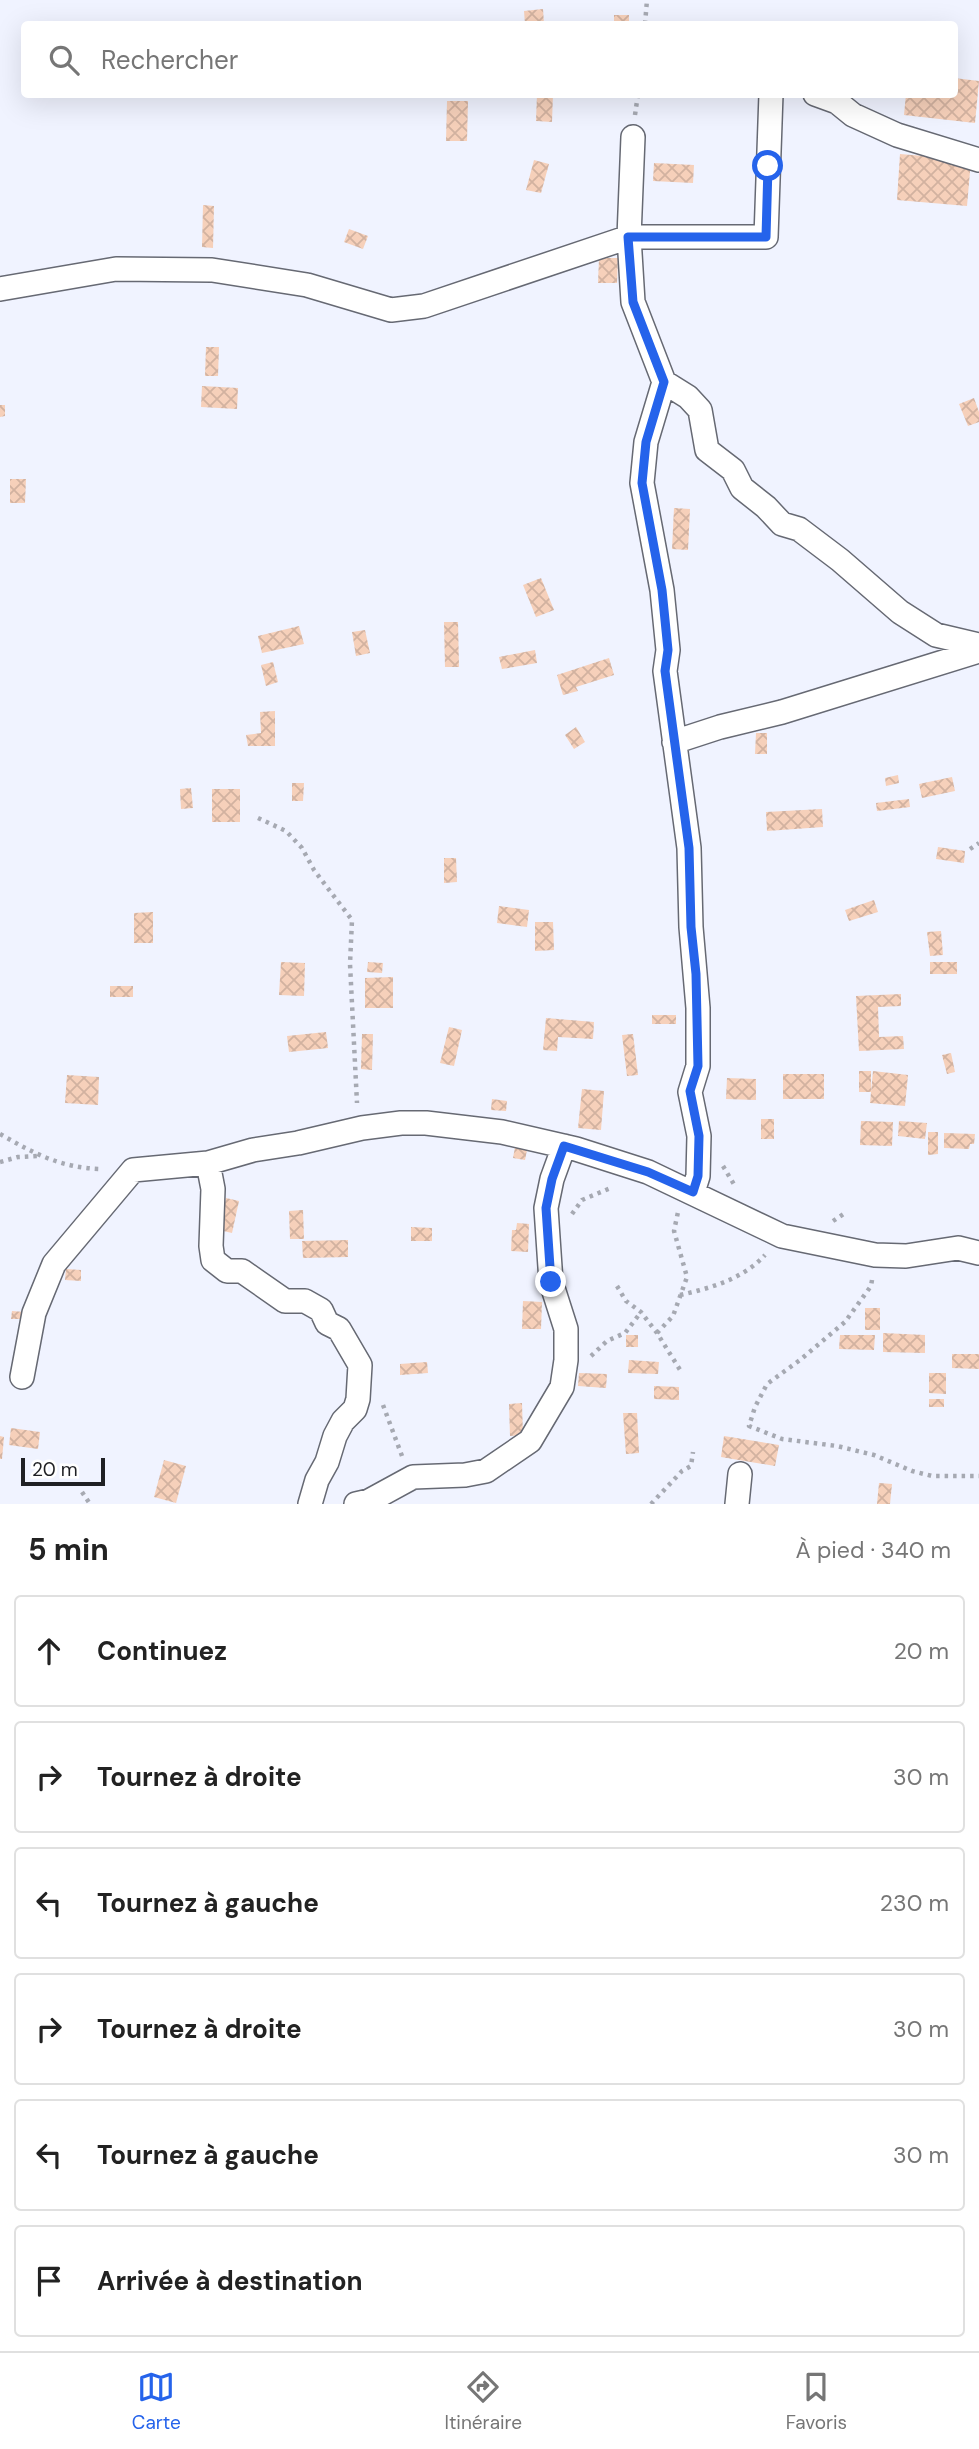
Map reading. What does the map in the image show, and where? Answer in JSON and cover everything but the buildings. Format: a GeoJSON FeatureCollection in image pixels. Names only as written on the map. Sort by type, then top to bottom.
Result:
{"type":"FeatureCollection","features":[{"type":"Feature","properties":{"kind":"street"},"geometry":{"type":"LineString","coordinates":[[0,289],[116,269],[212,270],[307,285],[391,310],[425,306],[628,237],[766,237],[771,98]]}},
{"type":"Feature","properties":{"kind":"street"},"geometry":{"type":"LineString","coordinates":[[825,98],[837,103],[853,116],[897,135],[979,160]]}},
{"type":"Feature","properties":{"kind":"street"},"geometry":{"type":"LineString","coordinates":[[633,137],[628,237],[633,302],[664,382],[688,397],[700,410],[707,450],[733,470],[742,488],[782,524],[799,529],[900,612],[936,635],[979,645]]}},
{"type":"Feature","properties":{"kind":"street"},"geometry":{"type":"LineString","coordinates":[[664,382],[646,442],[642,483],[662,590],[668,650],[665,671],[689,848],[691,927],[698,1008],[698,1066],[690,1091],[699,1136],[698,1176],[693,1192]]}},
{"type":"Feature","properties":{"kind":"street"},"geometry":{"type":"LineString","coordinates":[[674,742],[720,727],[782,712],[979,651]]}},
{"type":"Feature","properties":{"kind":"street"},"geometry":{"type":"LineString","coordinates":[[22,1377],[34,1313],[54,1264],[133,1170],[208,1163],[253,1150],[362,1128],[401,1123],[502,1132],[564,1146],[648,1172],[782,1236],[875,1255],[906,1256],[958,1248],[979,1253]]}},
{"type":"Feature","properties":{"kind":"street"},"geometry":{"type":"LineString","coordinates":[[356,1504],[369,1501],[413,1477],[465,1475],[486,1471],[530,1441],[562,1387],[566,1360],[566,1329],[551,1282],[546,1208],[552,1179],[564,1146]]}},
{"type":"Feature","properties":{"kind":"street"},"geometry":{"type":"LineString","coordinates":[[208,1163],[213,1189],[211,1246],[214,1260],[228,1271],[242,1271],[285,1301],[304,1301],[321,1310],[327,1324],[340,1329],[360,1365],[355,1409],[343,1421],[335,1436],[310,1504]]}},
{"type":"Feature","properties":{"kind":"street"},"geometry":{"type":"LineString","coordinates":[[737,1504],[740,1474]]}},
{"type":"Feature","properties":{"kind":"path"},"geometry":{"type":"LineString","coordinates":[[645,21],[647,0]]}},
{"type":"Feature","properties":{"kind":"path"},"geometry":{"type":"LineString","coordinates":[[258,818],[286,831],[302,848],[314,870],[352,920],[350,964],[357,1101],[362,1128]]}},
{"type":"Feature","properties":{"kind":"path"},"geometry":{"type":"LineString","coordinates":[[970,849],[979,843]]}},
{"type":"Feature","properties":{"kind":"path"},"geometry":{"type":"LineString","coordinates":[[0,1134],[40,1156],[92,1169],[133,1170]]}},
{"type":"Feature","properties":{"kind":"path"},"geometry":{"type":"LineString","coordinates":[[699,1136],[718,1156],[755,1223]]}},
{"type":"Feature","properties":{"kind":"path"},"geometry":{"type":"LineString","coordinates":[[0,1162],[18,1157],[40,1156]]}},
{"type":"Feature","properties":{"kind":"path"},"geometry":{"type":"LineString","coordinates":[[657,1333],[673,1316],[687,1277],[674,1231],[677,1213],[693,1192]]}},
{"type":"Feature","properties":{"kind":"path"},"geometry":{"type":"LineString","coordinates":[[679,1295],[708,1289],[739,1276],[762,1258],[782,1236]]}},
{"type":"Feature","properties":{"kind":"path"},"geometry":{"type":"LineString","coordinates":[[875,1255],[871,1286],[845,1322],[767,1384],[749,1426],[782,1439],[837,1446],[874,1455],[912,1471],[932,1476],[979,1476]]}},
{"type":"Feature","properties":{"kind":"path"},"geometry":{"type":"LineString","coordinates":[[617,1286],[626,1301],[641,1312],[657,1333],[682,1373]]}},
{"type":"Feature","properties":{"kind":"path"},"geometry":{"type":"LineString","coordinates":[[562,1387],[607,1341],[625,1333],[641,1312]]}},
{"type":"Feature","properties":{"kind":"path"},"geometry":{"type":"LineString","coordinates":[[381,1400],[404,1464],[413,1477]]}},
{"type":"Feature","properties":{"kind":"path"},"geometry":{"type":"LineString","coordinates":[[651,1504],[682,1471],[691,1466],[693,1452]]}},
{"type":"Feature","properties":{"kind":"path"},"geometry":{"type":"LineString","coordinates":[[82,1492],[90,1504]]}},
{"type":"Feature","properties":{"kind":"route"},"geometry":{"type":"LineString","coordinates":[[551,1282],[546,1208],[552,1179],[564,1146],[648,1172],[693,1192],[698,1176],[699,1136],[690,1091],[698,1066],[698,1008],[691,927],[689,848],[670,719],[665,671],[668,650],[662,590],[642,483],[646,442],[664,382],[633,302],[628,237],[766,237],[768,166]]}}]}
